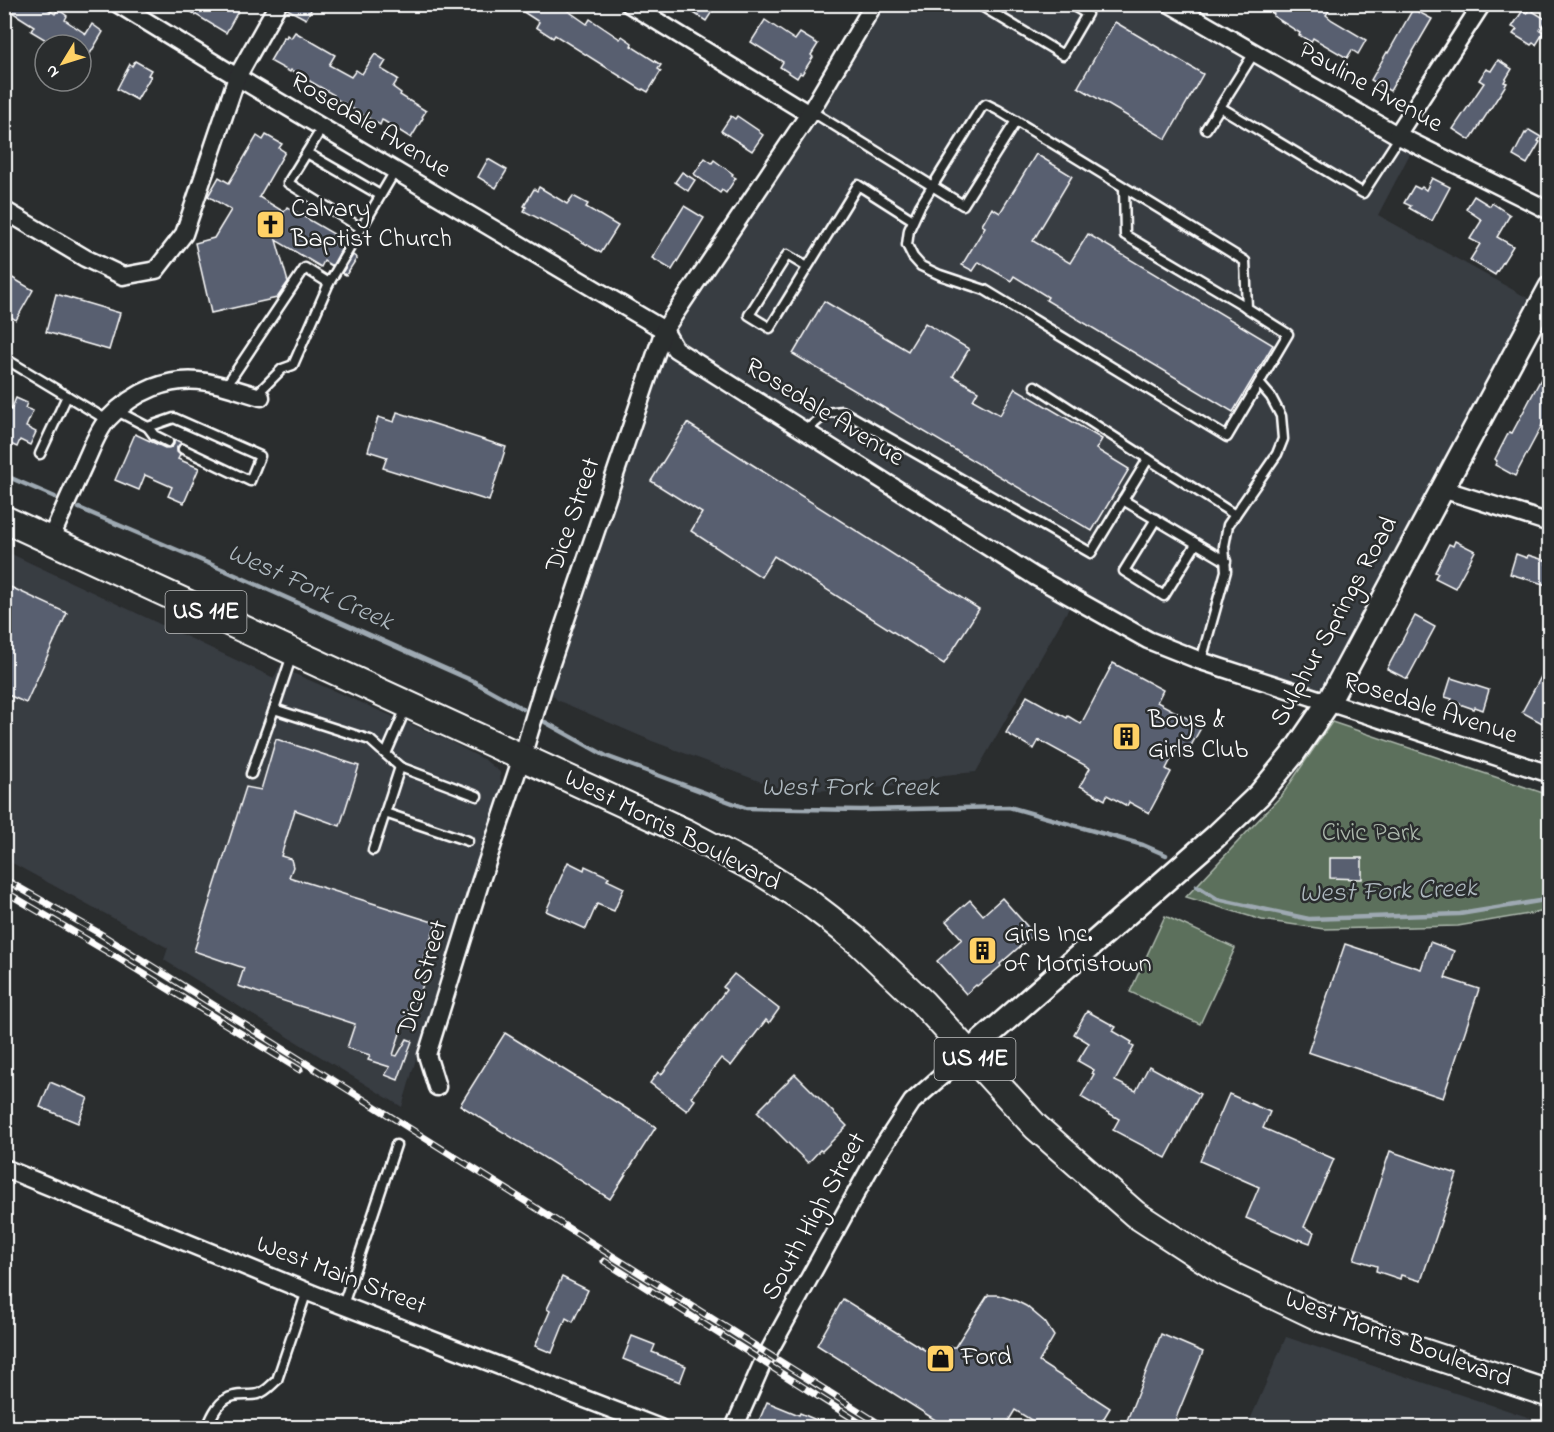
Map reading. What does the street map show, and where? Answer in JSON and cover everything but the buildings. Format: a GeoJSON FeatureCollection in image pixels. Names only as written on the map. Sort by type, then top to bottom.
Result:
{"type":"FeatureCollection","features":[{"type":"Feature","properties":{"kind":"main road","name":"West Morris Boulevard"},"geometry":{"type":"LineString","coordinates":[[4,519],[706,842],[761,872],[808,902],[860,943],[923,1003],[1036,1127],[1135,1214],[1224,1272],[1323,1319],[1550,1394]]}},
{"type":"Feature","properties":{"kind":"street","name":"Rosedale Avenue"},"geometry":{"type":"LineString","coordinates":[[118,4],[322,128],[664,330],[675,349],[1034,576],[1148,640],[1202,661],[1550,774]]}},
{"type":"Feature","properties":{"kind":"street"},"geometry":{"type":"LineString","coordinates":[[4,210],[85,258],[123,276],[156,270],[184,234],[237,77],[278,4]]}},
{"type":"Feature","properties":{"kind":"street"},"geometry":{"type":"LineString","coordinates":[[629,4],[810,112]]}},
{"type":"Feature","properties":{"kind":"street","name":"Dice Street"},"geometry":{"type":"LineString","coordinates":[[437,1087],[427,1055],[544,684],[664,330],[810,112],[874,4]]}},
{"type":"Feature","properties":{"kind":"street","name":"Pauline Avenue"},"geometry":{"type":"LineString","coordinates":[[1170,4],[1398,135],[1550,211]]}},
{"type":"Feature","properties":{"kind":"street"},"geometry":{"type":"LineString","coordinates":[[1398,135],[1482,4]]}},
{"type":"Feature","properties":{"kind":"street","name":"Sulphur Springs Road"},"geometry":{"type":"LineString","coordinates":[[969,1052],[1215,837],[1258,795],[1293,754],[1328,703],[1550,288]]}},
{"type":"Feature","properties":{"kind":"street"},"geometry":{"type":"LineString","coordinates":[[50,540],[94,442],[112,416],[134,396],[158,385],[178,381],[196,381],[208,382],[258,396]]}},
{"type":"Feature","properties":{"kind":"street"},"geometry":{"type":"LineString","coordinates":[[1442,489],[1550,523]]}},
{"type":"Feature","properties":{"kind":"street","name":"South High Street"},"geometry":{"type":"LineString","coordinates":[[734,1428],[763,1362],[876,1156],[912,1102],[969,1052]]}},
{"type":"Feature","properties":{"kind":"street","name":"West Main Street"},"geometry":{"type":"LineString","coordinates":[[4,1168],[307,1291],[660,1428]]}},
{"type":"Feature","properties":{"kind":"lane"},"geometry":{"type":"LineString","coordinates":[[978,4],[1063,55],[1087,14],[1070,4]]}},
{"type":"Feature","properties":{"kind":"lane"},"geometry":{"type":"LineString","coordinates":[[1206,129],[1254,53]]}},
{"type":"Feature","properties":{"kind":"lane"},"geometry":{"type":"LineString","coordinates":[[1124,187],[1125,235],[1288,334],[1227,437],[985,290],[921,266],[907,245],[909,230],[920,206],[981,108],[986,104],[1016,121],[1124,187],[1245,261],[1247,308]]}},
{"type":"Feature","properties":{"kind":"lane"},"geometry":{"type":"LineString","coordinates":[[1220,108],[1363,193],[1398,135]]}},
{"type":"Feature","properties":{"kind":"lane"},"geometry":{"type":"LineString","coordinates":[[810,112],[963,205],[1016,121]]}},
{"type":"Feature","properties":{"kind":"lane"},"geometry":{"type":"LineString","coordinates":[[322,128],[288,183],[362,228]]}},
{"type":"Feature","properties":{"kind":"lane"},"geometry":{"type":"LineString","coordinates":[[307,153],[380,195]]}},
{"type":"Feature","properties":{"kind":"lane"},"geometry":{"type":"LineString","coordinates":[[258,396],[282,369],[292,364],[329,283],[395,171]]}},
{"type":"Feature","properties":{"kind":"lane"},"geometry":{"type":"LineString","coordinates":[[807,267],[787,255],[749,315],[770,328],[858,185],[913,220]]}},
{"type":"Feature","properties":{"kind":"lane"},"geometry":{"type":"LineString","coordinates":[[225,387],[305,268],[329,283]]}},
{"type":"Feature","properties":{"kind":"lane"},"geometry":{"type":"LineString","coordinates":[[4,357],[67,396],[112,416],[148,427],[174,418],[260,456],[250,481],[183,449]]}},
{"type":"Feature","properties":{"kind":"lane"},"geometry":{"type":"LineString","coordinates":[[1202,661],[1226,571],[1224,546],[1228,525],[1277,454],[1283,439],[1281,416],[1271,397],[1259,383]]}},
{"type":"Feature","properties":{"kind":"lane"},"geometry":{"type":"LineString","coordinates":[[1035,386],[1235,515]]}},
{"type":"Feature","properties":{"kind":"lane"},"geometry":{"type":"LineString","coordinates":[[40,454],[67,396]]}},
{"type":"Feature","properties":{"kind":"lane"},"geometry":{"type":"LineString","coordinates":[[805,431],[827,413],[842,411],[1091,553],[1149,459]]}},
{"type":"Feature","properties":{"kind":"lane"},"geometry":{"type":"LineString","coordinates":[[148,427],[154,435],[168,442]]}},
{"type":"Feature","properties":{"kind":"lane"},"geometry":{"type":"LineString","coordinates":[[1123,500],[1226,561]]}},
{"type":"Feature","properties":{"kind":"lane"},"geometry":{"type":"LineString","coordinates":[[1156,519],[1124,572],[1164,596],[1196,544]]}},
{"type":"Feature","properties":{"kind":"lane"},"geometry":{"type":"LineString","coordinates":[[251,774],[293,652]]}},
{"type":"Feature","properties":{"kind":"lane"},"geometry":{"type":"LineString","coordinates":[[386,754],[408,704]]}},
{"type":"Feature","properties":{"kind":"lane"},"geometry":{"type":"LineString","coordinates":[[274,709],[370,740],[400,767],[477,796]]}},
{"type":"Feature","properties":{"kind":"lane"},"geometry":{"type":"LineString","coordinates":[[374,850],[400,767]]}},
{"type":"Feature","properties":{"kind":"lane"},"geometry":{"type":"LineString","coordinates":[[385,813],[468,841]]}},
{"type":"Feature","properties":{"kind":"lane"},"geometry":{"type":"LineString","coordinates":[[343,1305],[396,1145]]}},
{"type":"Feature","properties":{"kind":"lane"},"geometry":{"type":"LineString","coordinates":[[207,1428],[218,1406],[224,1401],[232,1396],[258,1394],[268,1389],[277,1380],[307,1291]]}},
{"type":"Feature","properties":{"kind":"shaded area"},"geometry":{"type":"Polygon","coordinates":[[[870,5],[1170,5],[1415,144],[1378,215],[1540,305],[1328,703],[1201,661],[1074,599],[976,772],[944,775],[897,786],[808,791],[775,787],[652,741],[557,700],[544,684],[664,330],[870,5]]]}},
{"type":"Feature","properties":{"kind":"shaded area"},"geometry":{"type":"Polygon","coordinates":[[[5,551],[274,678],[279,667],[447,740],[485,760],[500,772],[502,789],[437,987],[402,1107],[164,960],[168,948],[5,859],[5,551]]]}},
{"type":"Feature","properties":{"kind":"shaded area"},"geometry":{"type":"Polygon","coordinates":[[[1286,1337],[1549,1424],[1549,1427],[1247,1427],[1286,1337]]]}},
{"type":"Feature","properties":{"kind":"green space","name":"Civic Park"},"geometry":{"type":"Polygon","coordinates":[[[1332,722],[1549,795],[1549,907],[1540,912],[1458,926],[1324,929],[1262,920],[1186,897],[1282,795],[1332,722]]]}},
{"type":"Feature","properties":{"kind":"green space"},"geometry":{"type":"Polygon","coordinates":[[[1165,916],[1235,948],[1200,1024],[1130,992],[1165,916]]]}},
{"type":"Feature","properties":{"kind":"waterway","name":"West Fork Creek"},"geometry":{"type":"LineString","coordinates":[[4,475],[55,497]]}},
{"type":"Feature","properties":{"kind":"waterway","name":"West Fork Creek"},"geometry":{"type":"LineString","coordinates":[[79,508],[473,681],[523,709]]}},
{"type":"Feature","properties":{"kind":"waterway","name":"West Fork Creek"},"geometry":{"type":"LineString","coordinates":[[545,722],[606,756],[746,808],[861,810],[1009,807],[1143,845],[1166,855]]}},
{"type":"Feature","properties":{"kind":"waterway","name":"West Fork Creek"},"geometry":{"type":"LineString","coordinates":[[1197,886],[1217,899],[1309,919],[1460,914],[1539,901],[1550,896]]}},
{"type":"Feature","properties":{"kind":"railway"},"geometry":{"type":"LineString","coordinates":[[4,879],[99,933],[886,1428]]}},
{"type":"Feature","properties":{"kind":"railway"},"geometry":{"type":"LineString","coordinates":[[4,891],[300,1070]]}},
{"type":"Feature","properties":{"kind":"railway"},"geometry":{"type":"LineString","coordinates":[[604,1261],[868,1428]]}},
{"type":"Feature","properties":{"kind":"place","name":"Calvary Baptist Church"},"geometry":{"type":"Point","coordinates":[270,225]}},
{"type":"Feature","properties":{"kind":"place","name":"Boys & Girls Club"},"geometry":{"type":"Point","coordinates":[1127,736]}},
{"type":"Feature","properties":{"kind":"place","name":"Girls Inc. of Morristown"},"geometry":{"type":"Point","coordinates":[983,950]}},
{"type":"Feature","properties":{"kind":"place","name":"Ford"},"geometry":{"type":"Point","coordinates":[940,1358]}}]}
